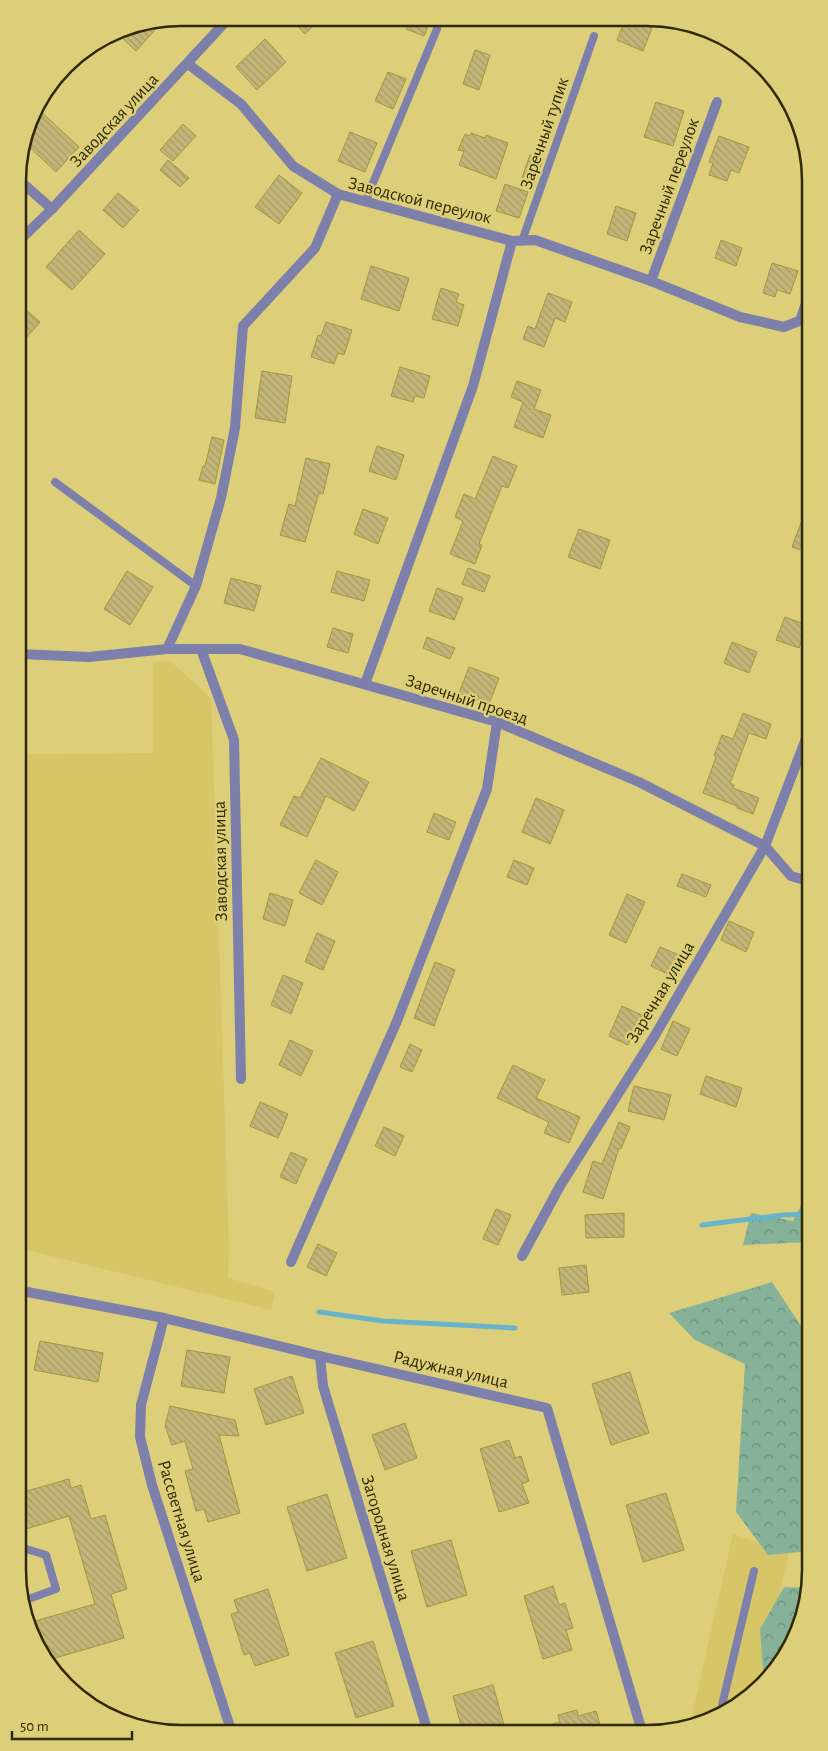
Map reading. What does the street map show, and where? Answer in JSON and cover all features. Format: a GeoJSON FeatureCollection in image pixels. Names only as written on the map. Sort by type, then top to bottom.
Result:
{"type":"FeatureCollection","features":[{"type":"Feature","properties":{"kind":"street","name":"Заводская улица"},"geometry":{"type":"LineString","coordinates":[[27,233],[188,64],[219,26]]}},
{"type":"Feature","properties":{"kind":"street"},"geometry":{"type":"LineString","coordinates":[[188,64],[241,104],[293,166],[338,194]]}},
{"type":"Feature","properties":{"kind":"street","name":"Заречный переулок"},"geometry":{"type":"LineString","coordinates":[[651,281],[717,102]]}},
{"type":"Feature","properties":{"kind":"street"},"geometry":{"type":"LineString","coordinates":[[27,187],[52,209]]}},
{"type":"Feature","properties":{"kind":"street","name":"Заводской переулок"},"geometry":{"type":"LineString","coordinates":[[167,649],[196,586],[221,498],[235,428],[243,326],[315,248],[338,194],[517,241]]}},
{"type":"Feature","properties":{"kind":"street","name":"Заречный переулок"},"geometry":{"type":"LineString","coordinates":[[517,241],[535,240],[651,281],[740,317],[784,327],[799,321]]}},
{"type":"Feature","properties":{"kind":"street"},"geometry":{"type":"LineString","coordinates":[[365,684],[473,386],[517,241]]}},
{"type":"Feature","properties":{"kind":"street","name":"Заречный проезд"},"geometry":{"type":"LineString","coordinates":[[27,654],[89,657],[167,649],[240,649],[497,722],[639,782],[765,846]]}},
{"type":"Feature","properties":{"kind":"street","name":"Заводская улица"},"geometry":{"type":"LineString","coordinates":[[202,649],[234,740],[240,1078]]}},
{"type":"Feature","properties":{"kind":"street"},"geometry":{"type":"LineString","coordinates":[[291,1262],[397,1021],[487,789],[497,722]]}},
{"type":"Feature","properties":{"kind":"street","name":"Заречная улица"},"geometry":{"type":"LineString","coordinates":[[522,1256],[560,1186],[654,1037],[765,846],[802,750]]}},
{"type":"Feature","properties":{"kind":"street"},"geometry":{"type":"LineString","coordinates":[[765,846],[791,876],[802,879]]}},
{"type":"Feature","properties":{"kind":"street","name":"Радужная улица"},"geometry":{"type":"LineString","coordinates":[[26,1292],[164,1318],[547,1408],[640,1725]]}},
{"type":"Feature","properties":{"kind":"street","name":"Рассветная улица"},"geometry":{"type":"LineString","coordinates":[[164,1318],[141,1405],[140,1437],[152,1485],[229,1725]]}},
{"type":"Feature","properties":{"kind":"street","name":"Загородная улица"},"geometry":{"type":"LineString","coordinates":[[320,1356],[323,1386],[426,1725]]}},
{"type":"Feature","properties":{"kind":"lane"},"geometry":{"type":"LineString","coordinates":[[364,202],[437,29]]}},
{"type":"Feature","properties":{"kind":"lane","name":"Заречный тупик"},"geometry":{"type":"LineString","coordinates":[[517,241],[594,36]]}},
{"type":"Feature","properties":{"kind":"lane"},"geometry":{"type":"LineString","coordinates":[[799,321],[802,314]]}},
{"type":"Feature","properties":{"kind":"lane"},"geometry":{"type":"LineString","coordinates":[[56,482],[196,586]]}},
{"type":"Feature","properties":{"kind":"lane"},"geometry":{"type":"LineString","coordinates":[[26,1549],[46,1555],[56,1589],[30,1599]]}},
{"type":"Feature","properties":{"kind":"lane"},"geometry":{"type":"LineString","coordinates":[[722,1705],[754,1570]]}},
{"type":"Feature","properties":{"kind":"shaded area"},"geometry":{"type":"Polygon","coordinates":[[[170,661],[211,698],[229,1248],[228,1278],[275,1292],[271,1310],[26,1250],[27,754],[153,753],[153,662],[170,661]]]}},
{"type":"Feature","properties":{"kind":"shaded area"},"geometry":{"type":"Polygon","coordinates":[[[733,1534],[789,1553],[761,1674],[741,1693],[724,1704],[693,1717],[693,1711],[733,1534]]]}},
{"type":"Feature","properties":{"kind":"green space"},"geometry":{"type":"Polygon","coordinates":[[[801,1205],[801,1242],[743,1245],[751,1213],[793,1221],[801,1205]]]}},
{"type":"Feature","properties":{"kind":"green space"},"geometry":{"type":"Polygon","coordinates":[[[772,1282],[801,1326],[801,1552],[768,1555],[736,1512],[745,1364],[695,1340],[669,1313],[772,1282]]]}},
{"type":"Feature","properties":{"kind":"green space"},"geometry":{"type":"Polygon","coordinates":[[[784,1587],[800,1588],[790,1629],[776,1656],[763,1672],[760,1629],[784,1587]]]}},
{"type":"Feature","properties":{"kind":"building"},"geometry":{"type":"Polygon","coordinates":[[[298,26],[313,26],[305,34],[298,26]]]}},
{"type":"Feature","properties":{"kind":"building"},"geometry":{"type":"Polygon","coordinates":[[[407,26],[428,26],[424,36],[406,29],[407,26]]]}},
{"type":"Feature","properties":{"kind":"building"},"geometry":{"type":"Polygon","coordinates":[[[623,26],[652,27],[643,51],[617,40],[623,26]]]}},
{"type":"Feature","properties":{"kind":"building"},"geometry":{"type":"Polygon","coordinates":[[[156,29],[136,51],[122,38],[131,34],[156,29]]]}},
{"type":"Feature","properties":{"kind":"building"},"geometry":{"type":"Polygon","coordinates":[[[265,39],[286,62],[257,90],[236,67],[265,39]]]}},
{"type":"Feature","properties":{"kind":"building"},"geometry":{"type":"Polygon","coordinates":[[[475,50],[490,55],[479,90],[463,84],[475,50]]]}},
{"type":"Feature","properties":{"kind":"building"},"geometry":{"type":"Polygon","coordinates":[[[388,72],[406,79],[393,109],[375,101],[388,72]]]}},
{"type":"Feature","properties":{"kind":"building"},"geometry":{"type":"Polygon","coordinates":[[[656,102],[684,111],[673,146],[644,137],[656,102]]]}},
{"type":"Feature","properties":{"kind":"building"},"geometry":{"type":"Polygon","coordinates":[[[42,113],[79,147],[56,172],[31,148],[42,113]]]}},
{"type":"Feature","properties":{"kind":"building"},"geometry":{"type":"Polygon","coordinates":[[[183,124],[196,136],[173,161],[160,150],[183,124]]]}},
{"type":"Feature","properties":{"kind":"building"},"geometry":{"type":"Polygon","coordinates":[[[350,132],[377,143],[365,172],[338,161],[350,132]]]}},
{"type":"Feature","properties":{"kind":"building"},"geometry":{"type":"Polygon","coordinates":[[[471,133],[485,138],[486,135],[508,143],[496,179],[459,165],[464,151],[458,150],[465,134],[470,136],[471,133]]]}},
{"type":"Feature","properties":{"kind":"building"},"geometry":{"type":"Polygon","coordinates":[[[719,136],[749,147],[739,173],[731,170],[727,181],[709,175],[713,163],[709,162],[719,136]]]}},
{"type":"Feature","properties":{"kind":"building"},"geometry":{"type":"Polygon","coordinates":[[[530,155],[543,159],[535,182],[522,178],[530,155]]]}},
{"type":"Feature","properties":{"kind":"building"},"geometry":{"type":"Polygon","coordinates":[[[168,160],[189,178],[180,187],[160,170],[168,160]]]}},
{"type":"Feature","properties":{"kind":"building"},"geometry":{"type":"Polygon","coordinates":[[[279,175],[302,193],[279,224],[255,207],[279,175]]]}},
{"type":"Feature","properties":{"kind":"building"},"geometry":{"type":"Polygon","coordinates":[[[505,184],[528,192],[519,218],[496,211],[505,184]]]}},
{"type":"Feature","properties":{"kind":"building"},"geometry":{"type":"Polygon","coordinates":[[[118,193],[139,210],[123,228],[103,210],[118,193]]]}},
{"type":"Feature","properties":{"kind":"building"},"geometry":{"type":"Polygon","coordinates":[[[616,206],[636,213],[627,241],[607,234],[616,206]]]}},
{"type":"Feature","properties":{"kind":"building"},"geometry":{"type":"Polygon","coordinates":[[[79,230],[105,254],[72,290],[46,267],[79,230]]]}},
{"type":"Feature","properties":{"kind":"building"},"geometry":{"type":"Polygon","coordinates":[[[721,240],[742,248],[736,266],[715,258],[721,240]]]}},
{"type":"Feature","properties":{"kind":"building"},"geometry":{"type":"Polygon","coordinates":[[[772,263],[798,271],[790,294],[777,290],[775,297],[763,293],[772,263]]]}},
{"type":"Feature","properties":{"kind":"building"},"geometry":{"type":"Polygon","coordinates":[[[371,266],[409,278],[399,311],[361,299],[371,266]]]}},
{"type":"Feature","properties":{"kind":"building"},"geometry":{"type":"Polygon","coordinates":[[[441,288],[459,294],[456,302],[464,305],[458,326],[432,319],[441,288]]]}},
{"type":"Feature","properties":{"kind":"building"},"geometry":{"type":"Polygon","coordinates":[[[548,293],[572,302],[565,322],[555,318],[544,347],[523,339],[528,326],[535,329],[548,293]]]}},
{"type":"Feature","properties":{"kind":"building"},"geometry":{"type":"Polygon","coordinates":[[[27,311],[40,322],[27,337],[27,311]]]}},
{"type":"Feature","properties":{"kind":"building"},"geometry":{"type":"Polygon","coordinates":[[[326,322],[352,330],[344,355],[338,353],[334,364],[311,357],[318,335],[321,336],[326,322]]]}},
{"type":"Feature","properties":{"kind":"building"},"geometry":{"type":"Polygon","coordinates":[[[400,367],[430,376],[424,398],[415,396],[413,402],[391,396],[400,367]]]}},
{"type":"Feature","properties":{"kind":"building"},"geometry":{"type":"Polygon","coordinates":[[[262,371],[292,376],[285,423],[255,418],[262,371]]]}},
{"type":"Feature","properties":{"kind":"building"},"geometry":{"type":"Polygon","coordinates":[[[517,381],[541,390],[534,409],[551,415],[543,438],[514,427],[523,402],[511,397],[517,381]]]}},
{"type":"Feature","properties":{"kind":"building"},"geometry":{"type":"Polygon","coordinates":[[[212,437],[224,440],[215,484],[199,480],[203,466],[205,466],[212,437]]]}},
{"type":"Feature","properties":{"kind":"building"},"geometry":{"type":"Polygon","coordinates":[[[377,446],[404,455],[396,480],[369,471],[377,446]]]}},
{"type":"Feature","properties":{"kind":"building"},"geometry":{"type":"Polygon","coordinates":[[[493,456],[517,466],[508,488],[502,486],[479,544],[482,545],[475,564],[450,554],[463,521],[455,517],[464,494],[475,499],[493,456]]]}},
{"type":"Feature","properties":{"kind":"building"},"geometry":{"type":"Polygon","coordinates":[[[306,458],[330,464],[323,494],[319,493],[305,542],[280,535],[289,504],[295,506],[306,458]]]}},
{"type":"Feature","properties":{"kind":"building"},"geometry":{"type":"Polygon","coordinates":[[[363,509],[388,518],[378,544],[354,534],[363,509]]]}},
{"type":"Feature","properties":{"kind":"building"},"geometry":{"type":"Polygon","coordinates":[[[802,521],[802,550],[792,547],[802,521]]]}},
{"type":"Feature","properties":{"kind":"building"},"geometry":{"type":"Polygon","coordinates":[[[579,529],[610,540],[600,569],[568,557],[579,529]]]}},
{"type":"Feature","properties":{"kind":"building"},"geometry":{"type":"Polygon","coordinates":[[[468,568],[490,576],[484,592],[462,584],[468,568]]]}},
{"type":"Feature","properties":{"kind":"building"},"geometry":{"type":"Polygon","coordinates":[[[127,571],[153,587],[130,625],[104,609],[127,571]]]}},
{"type":"Feature","properties":{"kind":"building"},"geometry":{"type":"Polygon","coordinates":[[[337,571],[370,580],[364,601],[331,592],[337,571]]]}},
{"type":"Feature","properties":{"kind":"building"},"geometry":{"type":"Polygon","coordinates":[[[231,578],[261,586],[254,611],[224,603],[231,578]]]}},
{"type":"Feature","properties":{"kind":"building"},"geometry":{"type":"Polygon","coordinates":[[[437,588],[463,598],[454,620],[429,611],[437,588]]]}},
{"type":"Feature","properties":{"kind":"building"},"geometry":{"type":"Polygon","coordinates":[[[785,617],[802,623],[802,640],[799,648],[776,640],[785,617]]]}},
{"type":"Feature","properties":{"kind":"building"},"geometry":{"type":"Polygon","coordinates":[[[333,628],[353,634],[348,653],[327,647],[333,628]]]}},
{"type":"Feature","properties":{"kind":"building"},"geometry":{"type":"Polygon","coordinates":[[[427,637],[455,648],[450,659],[423,648],[427,637]]]}},
{"type":"Feature","properties":{"kind":"building"},"geometry":{"type":"Polygon","coordinates":[[[732,642],[757,652],[749,673],[724,663],[732,642]]]}},
{"type":"Feature","properties":{"kind":"building"},"geometry":{"type":"Polygon","coordinates":[[[469,667],[499,678],[489,704],[459,693],[469,667]]]}},
{"type":"Feature","properties":{"kind":"building"},"geometry":{"type":"Polygon","coordinates":[[[743,713],[771,724],[766,739],[749,733],[730,783],[734,785],[733,788],[759,798],[753,814],[703,793],[722,735],[733,739],[743,713]]]}},
{"type":"Feature","properties":{"kind":"building"},"geometry":{"type":"Polygon","coordinates":[[[321,758],[369,782],[354,811],[326,796],[307,837],[280,825],[294,796],[300,798],[321,758]]]}},
{"type":"Feature","properties":{"kind":"building"},"geometry":{"type":"Polygon","coordinates":[[[536,798],[564,810],[550,844],[522,832],[536,798]]]}},
{"type":"Feature","properties":{"kind":"building"},"geometry":{"type":"Polygon","coordinates":[[[434,813],[456,822],[449,840],[427,832],[434,813]]]}},
{"type":"Feature","properties":{"kind":"building"},"geometry":{"type":"Polygon","coordinates":[[[316,860],[338,872],[322,905],[299,893],[316,860]]]}},
{"type":"Feature","properties":{"kind":"building"},"geometry":{"type":"Polygon","coordinates":[[[514,860],[534,868],[527,885],[507,877],[514,860]]]}},
{"type":"Feature","properties":{"kind":"building"},"geometry":{"type":"Polygon","coordinates":[[[682,874],[711,885],[706,897],[677,886],[682,874]]]}},
{"type":"Feature","properties":{"kind":"building"},"geometry":{"type":"Polygon","coordinates":[[[270,893],[293,900],[285,926],[263,919],[270,893]]]}},
{"type":"Feature","properties":{"kind":"building"},"geometry":{"type":"Polygon","coordinates":[[[627,894],[645,902],[626,943],[609,935],[627,894]]]}},
{"type":"Feature","properties":{"kind":"building"},"geometry":{"type":"Polygon","coordinates":[[[729,921],[754,932],[746,952],[721,940],[729,921]]]}},
{"type":"Feature","properties":{"kind":"building"},"geometry":{"type":"Polygon","coordinates":[[[317,933],[335,941],[323,970],[305,962],[317,933]]]}},
{"type":"Feature","properties":{"kind":"building"},"geometry":{"type":"Polygon","coordinates":[[[660,947],[679,955],[670,975],[651,966],[660,947]]]}},
{"type":"Feature","properties":{"kind":"building"},"geometry":{"type":"Polygon","coordinates":[[[435,962],[455,970],[434,1026],[414,1018],[435,962]]]}},
{"type":"Feature","properties":{"kind":"building"},"geometry":{"type":"Polygon","coordinates":[[[283,975],[303,983],[291,1014],[271,1005],[283,975]]]}},
{"type":"Feature","properties":{"kind":"building"},"geometry":{"type":"Polygon","coordinates":[[[622,1006],[642,1015],[628,1045],[609,1036],[622,1006]]]}},
{"type":"Feature","properties":{"kind":"building"},"geometry":{"type":"Polygon","coordinates":[[[673,1021],[690,1029],[677,1056],[661,1049],[673,1021]]]}},
{"type":"Feature","properties":{"kind":"building"},"geometry":{"type":"Polygon","coordinates":[[[290,1040],[313,1051],[301,1076],[279,1065],[290,1040]]]}},
{"type":"Feature","properties":{"kind":"building"},"geometry":{"type":"Polygon","coordinates":[[[410,1044],[422,1050],[412,1072],[400,1067],[410,1044]]]}},
{"type":"Feature","properties":{"kind":"building"},"geometry":{"type":"Polygon","coordinates":[[[513,1065],[545,1080],[536,1098],[580,1117],[569,1143],[544,1133],[549,1122],[497,1098],[513,1065]]]}},
{"type":"Feature","properties":{"kind":"building"},"geometry":{"type":"Polygon","coordinates":[[[706,1076],[742,1088],[736,1107],[700,1094],[706,1076]]]}},
{"type":"Feature","properties":{"kind":"building"},"geometry":{"type":"Polygon","coordinates":[[[634,1086],[671,1095],[664,1120],[628,1111],[634,1086]]]}},
{"type":"Feature","properties":{"kind":"building"},"geometry":{"type":"Polygon","coordinates":[[[260,1102],[288,1114],[278,1138],[250,1126],[260,1102]]]}},
{"type":"Feature","properties":{"kind":"building"},"geometry":{"type":"Polygon","coordinates":[[[619,1122],[630,1127],[621,1149],[619,1148],[603,1199],[583,1192],[593,1161],[602,1164],[619,1122]]]}},
{"type":"Feature","properties":{"kind":"building"},"geometry":{"type":"Polygon","coordinates":[[[384,1127],[404,1136],[395,1156],[375,1146],[384,1127]]]}},
{"type":"Feature","properties":{"kind":"building"},"geometry":{"type":"Polygon","coordinates":[[[291,1152],[307,1159],[296,1184],[280,1177],[291,1152]]]}},
{"type":"Feature","properties":{"kind":"building"},"geometry":{"type":"Polygon","coordinates":[[[496,1209],[511,1215],[498,1245],[483,1239],[496,1209]]]}},
{"type":"Feature","properties":{"kind":"building"},"geometry":{"type":"Polygon","coordinates":[[[624,1213],[624,1237],[586,1238],[585,1215],[624,1213]]]}},
{"type":"Feature","properties":{"kind":"building"},"geometry":{"type":"Polygon","coordinates":[[[318,1244],[337,1253],[326,1276],[307,1267],[318,1244]]]}},
{"type":"Feature","properties":{"kind":"building"},"geometry":{"type":"Polygon","coordinates":[[[586,1265],[589,1292],[562,1295],[559,1268],[586,1265]]]}},
{"type":"Feature","properties":{"kind":"building"},"geometry":{"type":"Polygon","coordinates":[[[40,1341],[103,1353],[98,1382],[34,1370],[40,1341]]]}},
{"type":"Feature","properties":{"kind":"building"},"geometry":{"type":"Polygon","coordinates":[[[187,1350],[230,1357],[224,1393],[181,1386],[187,1350]]]}},
{"type":"Feature","properties":{"kind":"building"},"geometry":{"type":"Polygon","coordinates":[[[630,1372],[649,1433],[611,1445],[592,1384],[630,1372]]]}},
{"type":"Feature","properties":{"kind":"building"},"geometry":{"type":"Polygon","coordinates":[[[292,1376],[304,1413],[266,1425],[254,1389],[292,1376]]]}},
{"type":"Feature","properties":{"kind":"building"},"geometry":{"type":"Polygon","coordinates":[[[170,1406],[235,1420],[239,1436],[219,1435],[240,1513],[208,1522],[204,1509],[196,1511],[185,1471],[193,1469],[185,1441],[172,1445],[165,1426],[170,1406]]]}},
{"type":"Feature","properties":{"kind":"building"},"geometry":{"type":"Polygon","coordinates":[[[405,1423],[417,1458],[385,1470],[372,1435],[405,1423]]]}},
{"type":"Feature","properties":{"kind":"building"},"geometry":{"type":"Polygon","coordinates":[[[509,1440],[515,1458],[521,1456],[529,1481],[522,1484],[529,1503],[499,1512],[480,1449],[509,1440]]]}},
{"type":"Feature","properties":{"kind":"building"},"geometry":{"type":"Polygon","coordinates":[[[69,1479],[71,1488],[81,1485],[91,1519],[105,1515],[127,1589],[111,1594],[124,1638],[54,1658],[52,1656],[35,1621],[95,1604],[69,1516],[26,1529],[26,1491],[69,1479]]]}},
{"type":"Feature","properties":{"kind":"building"},"geometry":{"type":"Polygon","coordinates":[[[666,1493],[684,1550],[643,1562],[626,1505],[666,1493]]]}},
{"type":"Feature","properties":{"kind":"building"},"geometry":{"type":"Polygon","coordinates":[[[327,1494],[347,1558],[307,1571],[287,1507],[327,1494]]]}},
{"type":"Feature","properties":{"kind":"building"},"geometry":{"type":"Polygon","coordinates":[[[451,1540],[467,1595],[427,1607],[411,1551],[451,1540]]]}},
{"type":"Feature","properties":{"kind":"building"},"geometry":{"type":"Polygon","coordinates":[[[553,1586],[559,1605],[565,1603],[573,1628],[566,1630],[572,1650],[543,1659],[524,1596],[553,1586]]]}},
{"type":"Feature","properties":{"kind":"building"},"geometry":{"type":"Polygon","coordinates":[[[268,1589],[289,1655],[255,1666],[250,1653],[244,1655],[231,1614],[238,1612],[234,1600],[268,1589]]]}},
{"type":"Feature","properties":{"kind":"building"},"geometry":{"type":"Polygon","coordinates":[[[373,1641],[394,1706],[356,1718],[335,1653],[373,1641]]]}},
{"type":"Feature","properties":{"kind":"building"},"geometry":{"type":"Polygon","coordinates":[[[493,1685],[504,1725],[461,1725],[453,1696],[493,1685]]]}},
{"type":"Feature","properties":{"kind":"building"},"geometry":{"type":"Polygon","coordinates":[[[577,1710],[578,1716],[596,1711],[600,1725],[549,1725],[560,1722],[558,1715],[577,1710]]]}},
{"type":"Feature","properties":{"kind":"waterway"},"geometry":{"type":"LineString","coordinates":[[702,1225],[801,1214]]}},
{"type":"Feature","properties":{"kind":"waterway"},"geometry":{"type":"LineString","coordinates":[[319,1312],[383,1321],[515,1328]]}}]}
